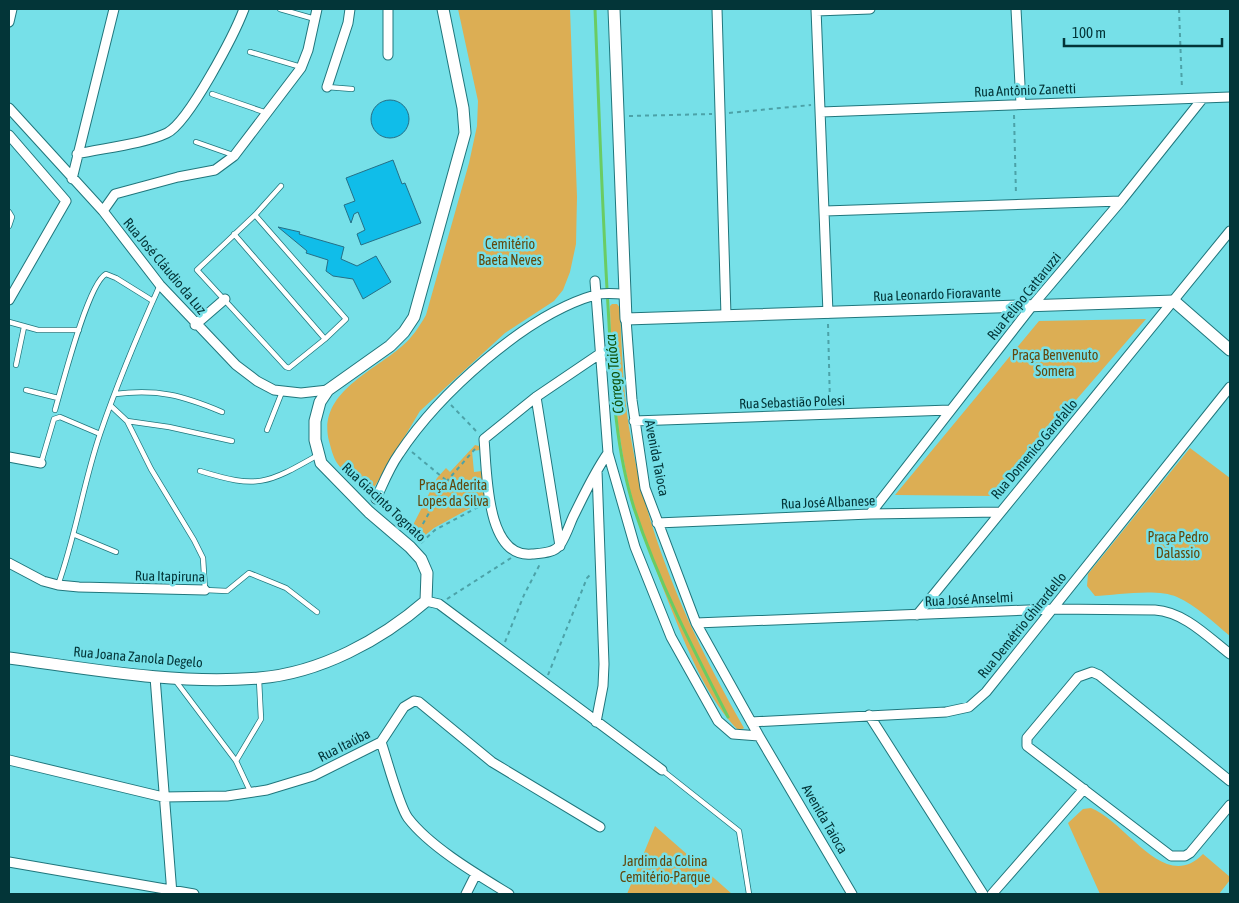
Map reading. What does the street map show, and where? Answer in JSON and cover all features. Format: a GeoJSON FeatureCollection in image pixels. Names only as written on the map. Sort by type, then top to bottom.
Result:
{"type":"FeatureCollection","features":[{"type":"Feature","properties":{"kind":"street"},"geometry":{"type":"LineString","coordinates":[[9,22],[12,9]]}},
{"type":"Feature","properties":{"kind":"street"},"geometry":{"type":"LineString","coordinates":[[72,179],[114,9]]}},
{"type":"Feature","properties":{"kind":"street"},"geometry":{"type":"LineString","coordinates":[[77,154],[169,132],[183,117],[202,90],[238,26],[244,9]]}},
{"type":"Feature","properties":{"kind":"street"},"geometry":{"type":"LineString","coordinates":[[103,212],[115,194],[178,177],[215,170],[234,156],[301,68],[316,19],[317,9]]}},
{"type":"Feature","properties":{"kind":"street"},"geometry":{"type":"LineString","coordinates":[[327,87],[348,23],[350,9]]}},
{"type":"Feature","properties":{"kind":"street"},"geometry":{"type":"LineString","coordinates":[[388,9],[388,55]]}},
{"type":"Feature","properties":{"kind":"street"},"geometry":{"type":"LineString","coordinates":[[318,455],[315,421],[320,402],[328,390],[390,346],[404,332],[414,317],[464,133],[464,108],[443,9]]}},
{"type":"Feature","properties":{"kind":"street","name":"Avenida Taioca"},"geometry":{"type":"LineString","coordinates":[[614,9],[620,294],[626,319],[634,420],[645,488],[696,623],[759,736],[852,894]]}},
{"type":"Feature","properties":{"kind":"street"},"geometry":{"type":"LineString","coordinates":[[717,9],[726,316]]}},
{"type":"Feature","properties":{"kind":"street"},"geometry":{"type":"LineString","coordinates":[[828,313],[816,10],[870,9]]}},
{"type":"Feature","properties":{"kind":"street"},"geometry":{"type":"LineString","coordinates":[[1016,9],[1018,104]]}},
{"type":"Feature","properties":{"kind":"street","name":"Rua Antônio Zanetti"},"geometry":{"type":"LineString","coordinates":[[821,112],[1230,97]]}},
{"type":"Feature","properties":{"kind":"street","name":"Rua Felipo Cattaruzzi"},"geometry":{"type":"LineString","coordinates":[[870,514],[1032,306],[1203,98]]}},
{"type":"Feature","properties":{"kind":"street","name":"Rua José Cláudio da Luz"},"geometry":{"type":"LineString","coordinates":[[9,108],[103,212],[160,285],[236,365],[257,381],[282,392],[301,393],[328,390]]}},
{"type":"Feature","properties":{"kind":"street"},"geometry":{"type":"LineString","coordinates":[[9,136],[66,201],[9,300]]}},
{"type":"Feature","properties":{"kind":"street"},"geometry":{"type":"LineString","coordinates":[[824,211],[1120,201]]}},
{"type":"Feature","properties":{"kind":"street","name":"Rua Domenico Garofallo"},"geometry":{"type":"LineString","coordinates":[[917,615],[999,512],[1230,231]]}},
{"type":"Feature","properties":{"kind":"street"},"geometry":{"type":"LineString","coordinates":[[595,280],[600,294],[601,353],[608,453],[635,547],[671,637],[718,721],[733,734],[759,736]]}},
{"type":"Feature","properties":{"kind":"street"},"geometry":{"type":"LineString","coordinates":[[376,499],[404,446],[444,398],[529,326],[575,302],[600,294],[620,294]]}},
{"type":"Feature","properties":{"kind":"street"},"geometry":{"type":"LineString","coordinates":[[195,324],[225,299]]}},
{"type":"Feature","properties":{"kind":"street"},"geometry":{"type":"LineString","coordinates":[[1174,301],[1230,350]]}},
{"type":"Feature","properties":{"kind":"street","name":"Rua Leonardo Fioravante"},"geometry":{"type":"LineString","coordinates":[[626,319],[1174,301]]}},
{"type":"Feature","properties":{"kind":"street"},"geometry":{"type":"LineString","coordinates":[[601,353],[536,397],[484,439],[490,502],[497,531],[504,542],[519,553],[528,555],[546,553],[560,546],[597,468],[608,453]]}},
{"type":"Feature","properties":{"kind":"street","name":"Rua Demétrio Ghirardello"},"geometry":{"type":"LineString","coordinates":[[751,722],[946,712],[969,707],[986,692],[1230,387]]}},
{"type":"Feature","properties":{"kind":"street"},"geometry":{"type":"LineString","coordinates":[[536,397],[560,546]]}},
{"type":"Feature","properties":{"kind":"street","name":"Rua Sebastião Polesi"},"geometry":{"type":"LineString","coordinates":[[634,420],[950,410]]}},
{"type":"Feature","properties":{"kind":"street","name":"Rua Giacinto Tognato"},"geometry":{"type":"LineString","coordinates":[[318,455],[321,463],[369,512],[412,548],[421,559],[427,573],[426,601]]}},
{"type":"Feature","properties":{"kind":"street"},"geometry":{"type":"LineString","coordinates":[[9,458],[41,463]]}},
{"type":"Feature","properties":{"kind":"street"},"geometry":{"type":"LineString","coordinates":[[596,722],[604,664],[597,468]]}},
{"type":"Feature","properties":{"kind":"street","name":"Rua José Albanese"},"geometry":{"type":"LineString","coordinates":[[657,523],[870,514],[999,512]]}},
{"type":"Feature","properties":{"kind":"street","name":"Rua Itapiruna"},"geometry":{"type":"LineString","coordinates":[[9,563],[58,585],[204,590]]}},
{"type":"Feature","properties":{"kind":"street"},"geometry":{"type":"LineString","coordinates":[[426,601],[439,604],[662,770]]}},
{"type":"Feature","properties":{"kind":"street","name":"Rua Joana Zanola Degelo"},"geometry":{"type":"LineString","coordinates":[[9,658],[172,678],[259,678],[287,673],[331,660],[401,623],[426,601]]}},
{"type":"Feature","properties":{"kind":"street","name":"Rua José Anselmi"},"geometry":{"type":"LineString","coordinates":[[696,623],[1053,609],[1170,611],[1182,617],[1230,654]]}},
{"type":"Feature","properties":{"kind":"street"},"geometry":{"type":"LineString","coordinates":[[1230,781],[1099,675],[1092,672],[1085,673],[1078,678],[1027,738],[1028,746],[1164,853],[1178,857],[1190,853],[1230,805]]}},
{"type":"Feature","properties":{"kind":"street"},"geometry":{"type":"LineString","coordinates":[[155,676],[172,893]]}},
{"type":"Feature","properties":{"kind":"street","name":"Rua Itaúba"},"geometry":{"type":"LineString","coordinates":[[9,760],[164,797],[227,796],[250,793],[314,776],[381,742],[404,707],[409,702],[419,702],[492,762],[600,828]]}},
{"type":"Feature","properties":{"kind":"street"},"geometry":{"type":"LineString","coordinates":[[868,716],[983,894]]}},
{"type":"Feature","properties":{"kind":"street"},"geometry":{"type":"LineString","coordinates":[[381,742],[407,816],[420,831],[476,874],[509,894]]}},
{"type":"Feature","properties":{"kind":"street"},"geometry":{"type":"LineString","coordinates":[[992,894],[1084,789]]}},
{"type":"Feature","properties":{"kind":"street"},"geometry":{"type":"LineString","coordinates":[[9,862],[172,893],[194,894]]}},
{"type":"Feature","properties":{"kind":"street"},"geometry":{"type":"LineString","coordinates":[[466,894],[476,874]]}},
{"type":"Feature","properties":{"kind":"lane"},"geometry":{"type":"LineString","coordinates":[[280,9],[316,19]]}},
{"type":"Feature","properties":{"kind":"lane"},"geometry":{"type":"LineString","coordinates":[[250,52],[301,68]]}},
{"type":"Feature","properties":{"kind":"lane"},"geometry":{"type":"LineString","coordinates":[[327,87],[352,89]]}},
{"type":"Feature","properties":{"kind":"lane"},"geometry":{"type":"LineString","coordinates":[[212,94],[268,113]]}},
{"type":"Feature","properties":{"kind":"lane"},"geometry":{"type":"LineString","coordinates":[[196,142],[234,156]]}},
{"type":"Feature","properties":{"kind":"lane"},"geometry":{"type":"LineString","coordinates":[[255,214],[346,317],[345,322],[293,367],[286,367],[197,270],[281,186]]}},
{"type":"Feature","properties":{"kind":"lane"},"geometry":{"type":"LineString","coordinates":[[9,212],[12,217],[9,226]]}},
{"type":"Feature","properties":{"kind":"lane"},"geometry":{"type":"LineString","coordinates":[[234,234],[325,339]]}},
{"type":"Feature","properties":{"kind":"lane"},"geometry":{"type":"LineString","coordinates":[[55,410],[89,300],[102,276],[106,274],[116,278],[153,302]]}},
{"type":"Feature","properties":{"kind":"lane"},"geometry":{"type":"LineString","coordinates":[[58,585],[75,535],[85,484],[100,434],[160,285]]}},
{"type":"Feature","properties":{"kind":"lane"},"geometry":{"type":"LineString","coordinates":[[9,322],[38,330],[79,330]]}},
{"type":"Feature","properties":{"kind":"lane"},"geometry":{"type":"LineString","coordinates":[[16,365],[24,327]]}},
{"type":"Feature","properties":{"kind":"lane"},"geometry":{"type":"LineString","coordinates":[[26,390],[58,398]]}},
{"type":"Feature","properties":{"kind":"lane"},"geometry":{"type":"LineString","coordinates":[[115,394],[154,391],[200,402],[222,412]]}},
{"type":"Feature","properties":{"kind":"lane"},"geometry":{"type":"LineString","coordinates":[[267,430],[282,392]]}},
{"type":"Feature","properties":{"kind":"lane"},"geometry":{"type":"LineString","coordinates":[[111,406],[127,421],[151,470],[180,514],[203,558],[204,590]]}},
{"type":"Feature","properties":{"kind":"lane"},"geometry":{"type":"LineString","coordinates":[[41,463],[54,419],[60,417],[100,434]]}},
{"type":"Feature","properties":{"kind":"lane"},"geometry":{"type":"LineString","coordinates":[[127,421],[169,427],[232,441]]}},
{"type":"Feature","properties":{"kind":"lane"},"geometry":{"type":"LineString","coordinates":[[200,471],[228,480],[264,481],[279,477],[318,455]]}},
{"type":"Feature","properties":{"kind":"lane"},"geometry":{"type":"LineString","coordinates":[[75,535],[116,552]]}},
{"type":"Feature","properties":{"kind":"lane","name":"Rua Itapiruna"},"geometry":{"type":"LineString","coordinates":[[204,590],[227,591],[249,573],[286,588],[317,612]]}},
{"type":"Feature","properties":{"kind":"lane"},"geometry":{"type":"LineString","coordinates":[[172,678],[236,761],[250,793]]}},
{"type":"Feature","properties":{"kind":"lane"},"geometry":{"type":"LineString","coordinates":[[236,761],[261,719],[259,678]]}},
{"type":"Feature","properties":{"kind":"lane"},"geometry":{"type":"LineString","coordinates":[[662,770],[739,831],[749,894]]}},
{"type":"Feature","properties":{"kind":"path"},"geometry":{"type":"LineString","coordinates":[[1179,9],[1183,98]]}},
{"type":"Feature","properties":{"kind":"path"},"geometry":{"type":"LineString","coordinates":[[1016,205],[1018,104]]}},
{"type":"Feature","properties":{"kind":"path"},"geometry":{"type":"LineString","coordinates":[[828,313],[830,414]]}},
{"type":"Feature","properties":{"kind":"path"},"geometry":{"type":"LineString","coordinates":[[412,548],[447,481],[484,439],[444,398]]}},
{"type":"Feature","properties":{"kind":"path"},"geometry":{"type":"LineString","coordinates":[[404,446],[447,481]]}},
{"type":"Feature","properties":{"kind":"path"},"geometry":{"type":"LineString","coordinates":[[412,548],[435,530],[490,502]]}},
{"type":"Feature","properties":{"kind":"path"},"geometry":{"type":"LineString","coordinates":[[439,604],[519,553]]}},
{"type":"Feature","properties":{"kind":"path"},"geometry":{"type":"LineString","coordinates":[[502,651],[524,595],[546,553]]}},
{"type":"Feature","properties":{"kind":"path"},"geometry":{"type":"LineString","coordinates":[[544,684],[587,578],[600,564]]}},
{"type":"Feature","properties":{"kind":"green space","name":"Cemitério Baeta Neves"},"geometry":{"type":"Polygon","coordinates":[[[458,9],[570,9],[577,197],[576,244],[570,272],[563,290],[554,301],[505,333],[420,411],[369,496],[336,461],[329,441],[327,424],[331,410],[339,397],[362,375],[405,344],[426,315],[469,163],[477,126],[478,101],[458,9]]]}},
{"type":"Feature","properties":{"kind":"green space"},"geometry":{"type":"Polygon","coordinates":[[[617,304],[620,308],[623,376],[629,427],[640,482],[650,518],[662,555],[691,626],[744,728],[739,731],[718,706],[701,677],[660,581],[635,509],[626,472],[616,410],[611,348],[610,306],[617,304]]]}},
{"type":"Feature","properties":{"kind":"green space","name":"Praça Benvenuto Somera"},"geometry":{"type":"Polygon","coordinates":[[[1146,319],[993,496],[895,495],[1039,321],[1146,319]]]}},
{"type":"Feature","properties":{"kind":"green space","name":"Praça Aderita Lopes da Silva"},"geometry":{"type":"Polygon","coordinates":[[[475,445],[479,446],[480,450],[472,451],[474,472],[482,471],[485,500],[434,528],[423,537],[412,527],[437,478],[446,468],[450,472],[475,445]]]}},
{"type":"Feature","properties":{"kind":"green space","name":"Praça Pedro Dalassio"},"geometry":{"type":"Polygon","coordinates":[[[1190,448],[1230,478],[1230,636],[1198,609],[1184,600],[1169,594],[1148,592],[1095,596],[1087,586],[1088,574],[1190,448]]]}},
{"type":"Feature","properties":{"kind":"green space"},"geometry":{"type":"Polygon","coordinates":[[[1091,808],[1105,816],[1160,861],[1174,866],[1188,864],[1203,854],[1230,877],[1230,880],[1219,894],[1100,894],[1068,823],[1083,809],[1091,808]]]}},
{"type":"Feature","properties":{"kind":"green space","name":"Jardim da Colina Cemitério-Parque"},"geometry":{"type":"Polygon","coordinates":[[[655,826],[732,894],[627,894],[655,826]]]}},
{"type":"Feature","properties":{"kind":"building"},"geometry":{"type":"Polygon","coordinates":[[[390,100],[404,105],[409,119],[404,133],[390,138],[376,133],[371,119],[376,105],[390,100]]]}},
{"type":"Feature","properties":{"kind":"building"},"geometry":{"type":"Polygon","coordinates":[[[393,160],[402,184],[405,183],[421,223],[361,245],[357,234],[365,230],[358,212],[354,214],[351,223],[344,205],[355,201],[346,178],[393,160]]]}},
{"type":"Feature","properties":{"kind":"building"},"geometry":{"type":"Polygon","coordinates":[[[278,227],[300,232],[299,234],[344,247],[341,259],[357,266],[376,256],[391,282],[363,299],[353,279],[333,276],[326,271],[328,260],[306,253],[307,251],[278,227]]]}},
{"type":"Feature","properties":{"kind":"waterway","name":"Córrego Taióca"},"geometry":{"type":"LineString","coordinates":[[595,9],[611,357],[622,459],[634,508],[654,562],[689,640],[728,717]]}}]}
